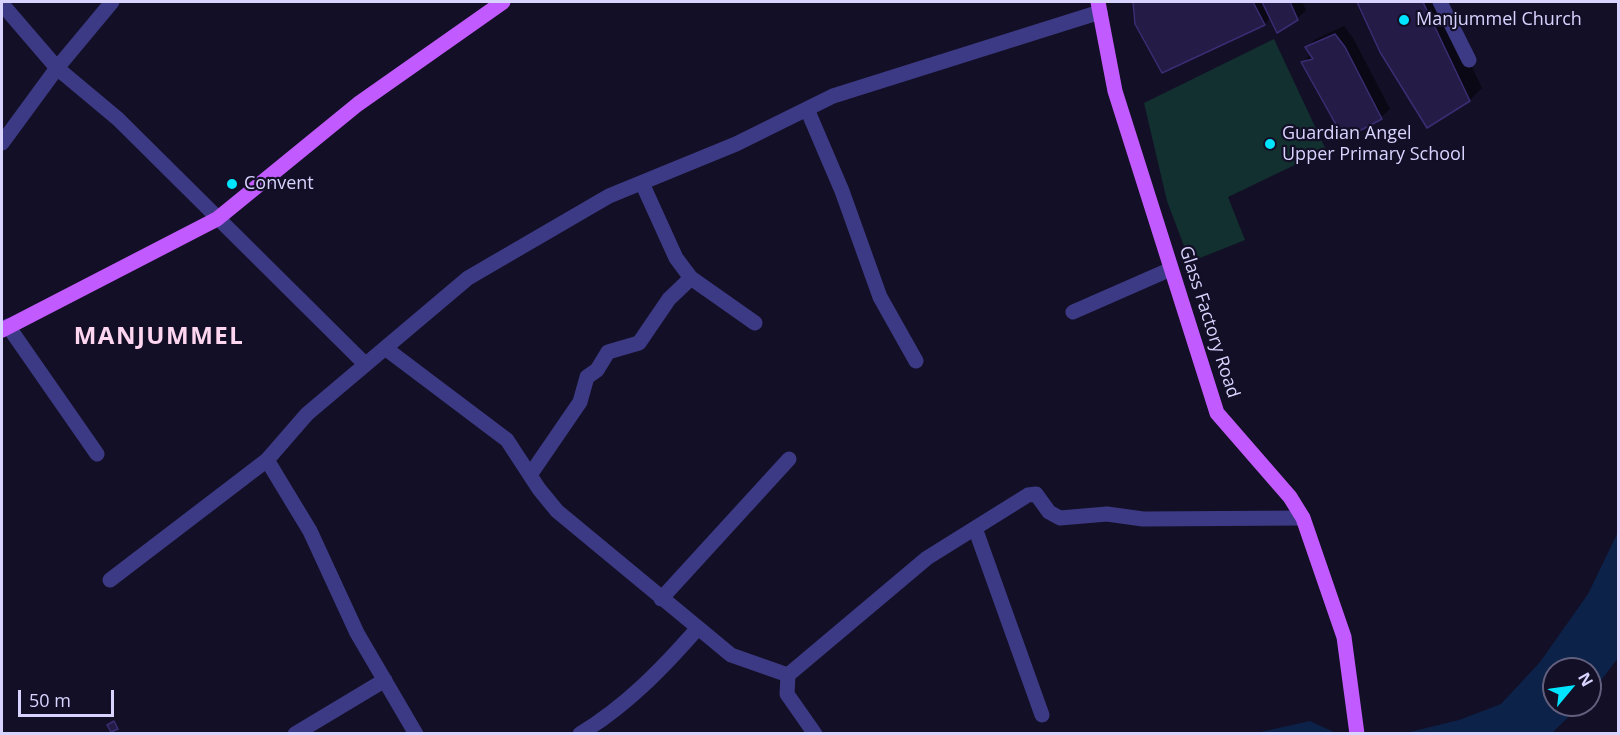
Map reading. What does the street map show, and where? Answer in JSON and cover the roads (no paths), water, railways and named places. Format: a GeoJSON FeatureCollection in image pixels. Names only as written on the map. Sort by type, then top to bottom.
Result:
{"type":"FeatureCollection","features":[{"type":"Feature","properties":{"kind":"main road"},"geometry":{"type":"LineString","coordinates":[[5,328],[217,219],[358,104],[503,2]]}},
{"type":"Feature","properties":{"kind":"main road","name":"Glass Factory Road"},"geometry":{"type":"LineString","coordinates":[[1099,7],[1115,91],[1217,413],[1290,497],[1303,518],[1344,637],[1357,734]]}},
{"type":"Feature","properties":{"kind":"street"},"geometry":{"type":"LineString","coordinates":[[2,143],[57,68],[112,2]]}},
{"type":"Feature","properties":{"kind":"street"},"geometry":{"type":"LineString","coordinates":[[1440,2],[1469,60]]}},
{"type":"Feature","properties":{"kind":"street"},"geometry":{"type":"LineString","coordinates":[[2,4],[57,68],[118,119],[364,363]]}},
{"type":"Feature","properties":{"kind":"street"},"geometry":{"type":"LineString","coordinates":[[110,580],[267,460],[308,414],[364,363],[468,278],[609,196],[736,144],[833,96],[1099,7]]}},
{"type":"Feature","properties":{"kind":"street"},"geometry":{"type":"LineString","coordinates":[[807,109],[842,191],[880,297],[916,361]]}},
{"type":"Feature","properties":{"kind":"street"},"geometry":{"type":"LineString","coordinates":[[642,183],[676,258],[691,278],[755,323]]}},
{"type":"Feature","properties":{"kind":"street"},"geometry":{"type":"LineString","coordinates":[[1073,312],[1171,269]]}},
{"type":"Feature","properties":{"kind":"street"},"geometry":{"type":"LineString","coordinates":[[530,476],[580,402],[587,377],[597,370],[608,352],[639,343],[669,299],[691,278]]}},
{"type":"Feature","properties":{"kind":"street"},"geometry":{"type":"LineString","coordinates":[[5,328],[97,454]]}},
{"type":"Feature","properties":{"kind":"street"},"geometry":{"type":"LineString","coordinates":[[385,348],[507,440],[530,476],[557,511],[697,630],[731,655],[788,675]]}},
{"type":"Feature","properties":{"kind":"street"},"geometry":{"type":"LineString","coordinates":[[661,599],[789,459]]}},
{"type":"Feature","properties":{"kind":"street"},"geometry":{"type":"LineString","coordinates":[[267,460],[310,531],[357,633],[416,734]]}},
{"type":"Feature","properties":{"kind":"street"},"geometry":{"type":"LineString","coordinates":[[815,734],[787,694],[788,675],[927,558],[1028,495],[1036,494],[1049,512],[1060,518],[1107,514],[1143,519],[1303,518]]}},
{"type":"Feature","properties":{"kind":"street"},"geometry":{"type":"LineString","coordinates":[[975,528],[1042,715]]}},
{"type":"Feature","properties":{"kind":"street"},"geometry":{"type":"LineString","coordinates":[[580,734],[650,682],[697,630]]}},
{"type":"Feature","properties":{"kind":"street"},"geometry":{"type":"LineString","coordinates":[[295,734],[384,680]]}},
{"type":"Feature","properties":{"kind":"water"},"geometry":{"type":"Polygon","coordinates":[[[1618,532],[1618,658],[1602,679],[1602,657],[1544,657],[1588,594],[1618,532]]]}},
{"type":"Feature","properties":{"kind":"water"},"geometry":{"type":"Polygon","coordinates":[[[1542,659],[1542,717],[1569,717],[1552,733],[1406,733],[1459,720],[1501,704],[1542,659]]]}},
{"type":"Feature","properties":{"kind":"water"},"geometry":{"type":"Polygon","coordinates":[[[1310,721],[1336,733],[1256,733],[1310,721]]]}},
{"type":"Feature","properties":{"kind":"place","name":"Manjummel Church"},"geometry":{"type":"Point","coordinates":[1404,20]}},
{"type":"Feature","properties":{"kind":"place","name":"Guardian Angel Upper Primary School"},"geometry":{"type":"Point","coordinates":[1270,144]}},
{"type":"Feature","properties":{"kind":"place","name":"Convent"},"geometry":{"type":"Point","coordinates":[232,184]}},
{"type":"Feature","properties":{"kind":"district","name":"MANJUMMEL"},"geometry":{"type":"Point","coordinates":[159,337]}}]}
